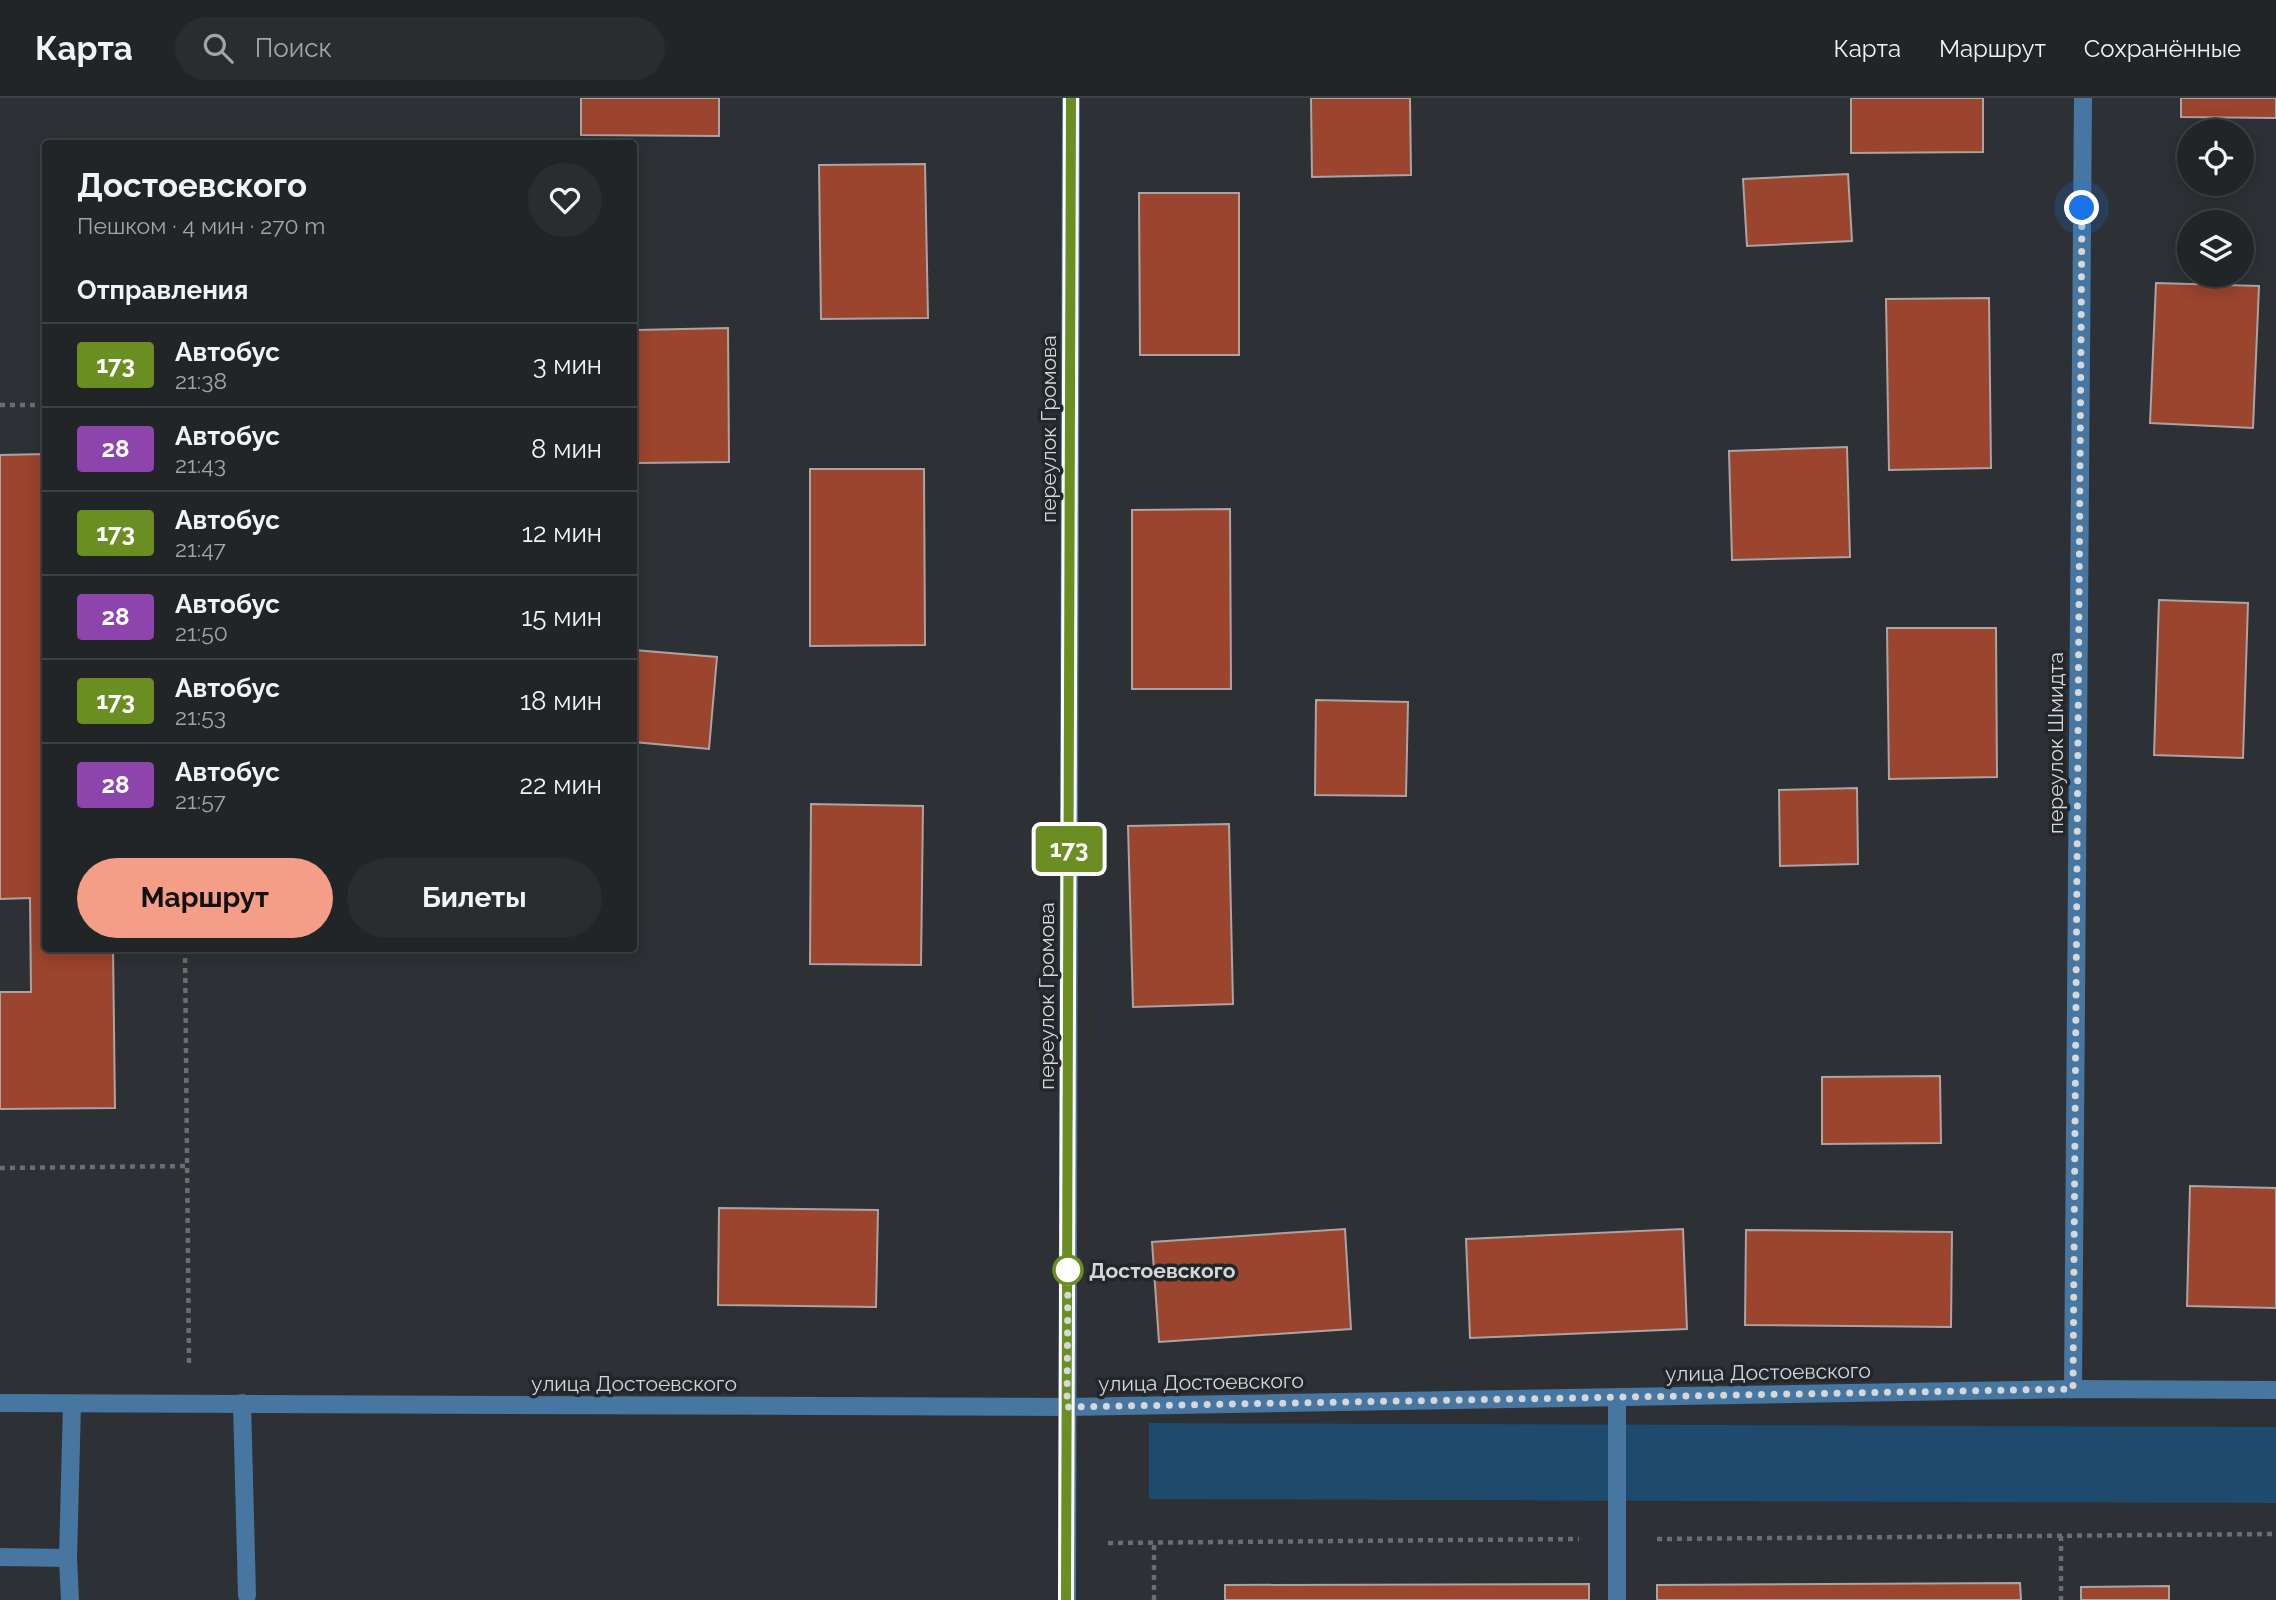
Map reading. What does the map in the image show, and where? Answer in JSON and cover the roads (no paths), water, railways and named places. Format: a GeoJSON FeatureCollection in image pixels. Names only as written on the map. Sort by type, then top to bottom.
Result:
{"type":"FeatureCollection","features":[{"type":"Feature","properties":{"kind":"street","name":"переулок Громова"},"geometry":{"type":"LineString","coordinates":[[1066,1600],[1071,98]]}},
{"type":"Feature","properties":{"kind":"street","name":"переулок Шмидта"},"geometry":{"type":"LineString","coordinates":[[2073,1389],[2083,98]]}},
{"type":"Feature","properties":{"kind":"street","name":"улица Достоевского"},"geometry":{"type":"LineString","coordinates":[[0,1403],[1067,1407],[2073,1389],[2276,1390]]}},
{"type":"Feature","properties":{"kind":"street"},"geometry":{"type":"LineString","coordinates":[[1617,1397],[1617,1600]]}},
{"type":"Feature","properties":{"kind":"street"},"geometry":{"type":"LineString","coordinates":[[242,1403],[247,1595]]}},
{"type":"Feature","properties":{"kind":"street"},"geometry":{"type":"LineString","coordinates":[[70,1600],[68,1558],[72,1405]]}},
{"type":"Feature","properties":{"kind":"street"},"geometry":{"type":"LineString","coordinates":[[0,1557],[68,1558]]}},
{"type":"Feature","properties":{"kind":"place","name":"Достоевского"},"geometry":{"type":"Point","coordinates":[1068,1270]}}]}
